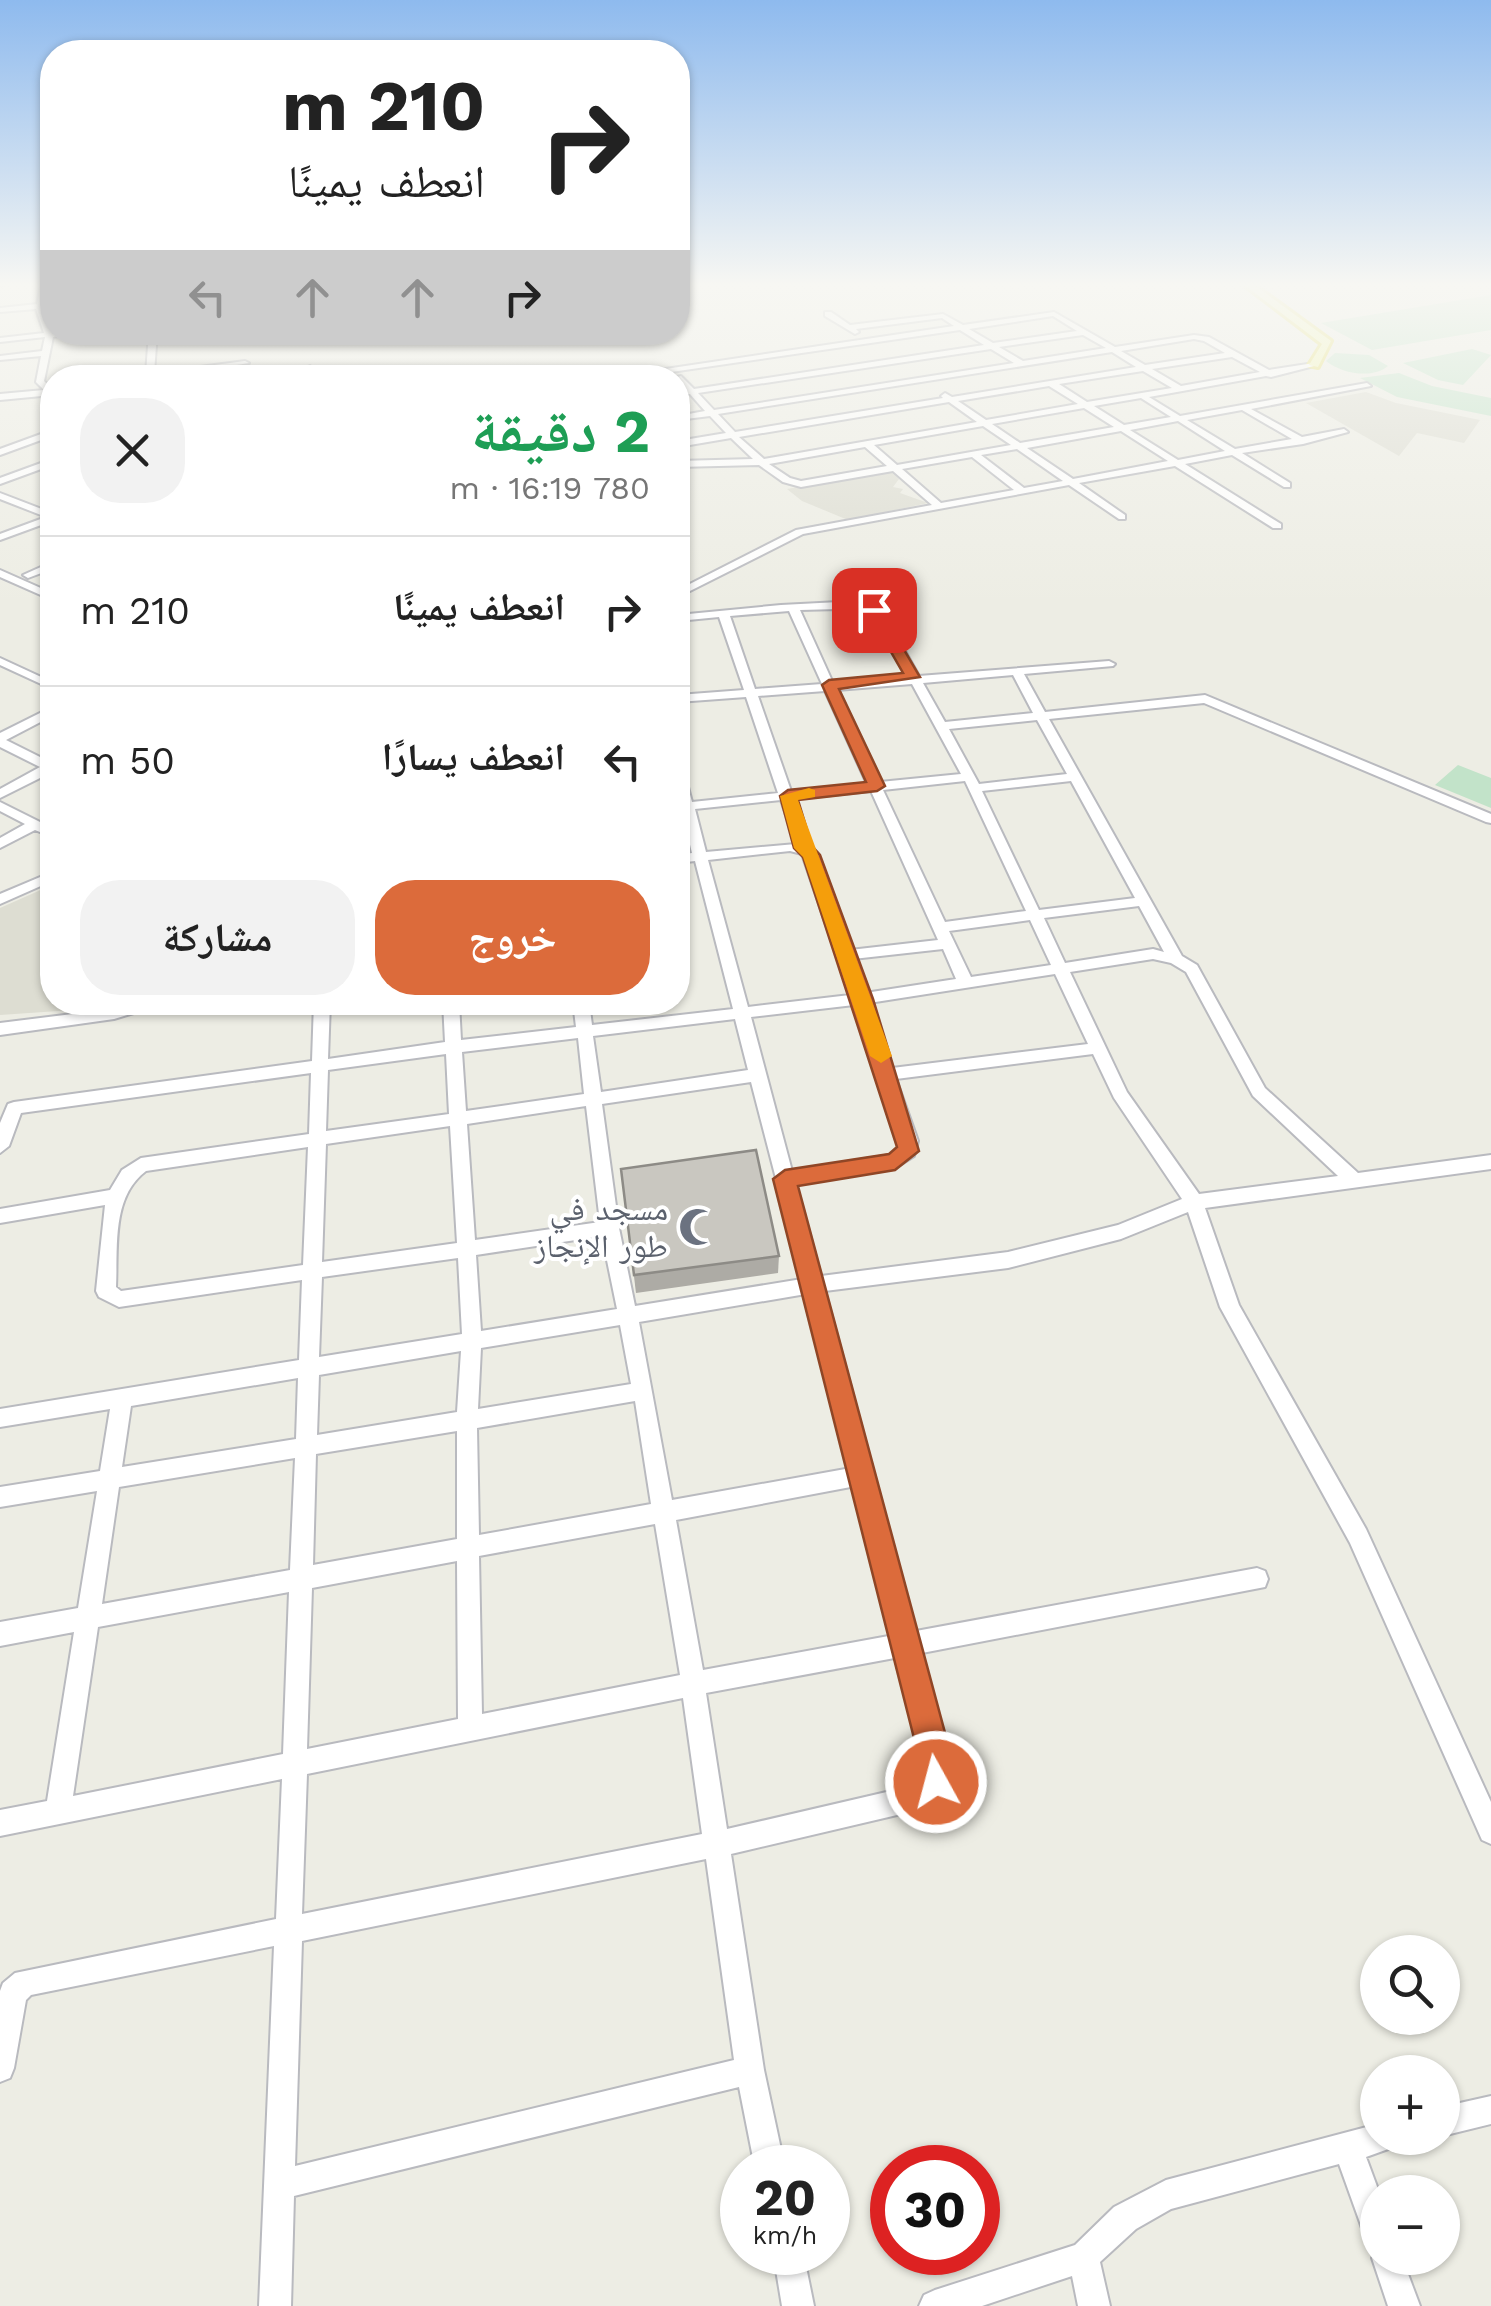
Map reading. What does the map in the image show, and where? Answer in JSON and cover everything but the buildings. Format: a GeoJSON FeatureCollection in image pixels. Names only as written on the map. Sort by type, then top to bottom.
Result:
{"type":"FeatureCollection","features":[{"type":"Feature","properties":{"kind":"street"},"geometry":{"type":"LineString","coordinates":[[0,397],[38,392]]}},
{"type":"Feature","properties":{"kind":"street"},"geometry":{"type":"LineString","coordinates":[[693,392],[763,462],[795,484],[1336,392]]}},
{"type":"Feature","properties":{"kind":"street"},"geometry":{"type":"LineString","coordinates":[[813,392],[853,424]]}},
{"type":"Feature","properties":{"kind":"street"},"geometry":{"type":"LineString","coordinates":[[690,416],[832,392]]}},
{"type":"Feature","properties":{"kind":"street"},"geometry":{"type":"LineString","coordinates":[[940,392],[1122,518]]}},
{"type":"Feature","properties":{"kind":"street"},"geometry":{"type":"LineString","coordinates":[[690,442],[995,392]]}},
{"type":"Feature","properties":{"kind":"street"},"geometry":{"type":"LineString","coordinates":[[1064,392],[1277,526]]}},
{"type":"Feature","properties":{"kind":"street"},"geometry":{"type":"LineString","coordinates":[[690,464],[763,462],[868,438],[1173,392]]}},
{"type":"Feature","properties":{"kind":"street"},"geometry":{"type":"LineString","coordinates":[[1144,397],[1288,485]]}},
{"type":"Feature","properties":{"kind":"street"},"geometry":{"type":"LineString","coordinates":[[1244,408],[1303,440]]}},
{"type":"Feature","properties":{"kind":"street"},"geometry":{"type":"LineString","coordinates":[[690,588],[800,532],[1344,432]]}},
{"type":"Feature","properties":{"kind":"street"},"geometry":{"type":"LineString","coordinates":[[0,452],[40,437]]}},
{"type":"Feature","properties":{"kind":"street"},"geometry":{"type":"LineString","coordinates":[[868,438],[939,506]]}},
{"type":"Feature","properties":{"kind":"street"},"geometry":{"type":"LineString","coordinates":[[14,447],[40,458]]}},
{"type":"Feature","properties":{"kind":"street"},"geometry":{"type":"LineString","coordinates":[[975,455],[1022,492]]}},
{"type":"Feature","properties":{"kind":"street"},"geometry":{"type":"LineString","coordinates":[[0,482],[40,467]]}},
{"type":"Feature","properties":{"kind":"street"},"geometry":{"type":"LineString","coordinates":[[0,496],[40,512]]}},
{"type":"Feature","properties":{"kind":"street"},"geometry":{"type":"LineString","coordinates":[[0,538],[40,522]]}},
{"type":"Feature","properties":{"kind":"street"},"geometry":{"type":"LineString","coordinates":[[0,563],[40,580]]}},
{"type":"Feature","properties":{"kind":"street"},"geometry":{"type":"LineString","coordinates":[[28,575],[40,570]]}},
{"type":"Feature","properties":{"kind":"street"},"geometry":{"type":"LineString","coordinates":[[0,573],[40,591]]}},
{"type":"Feature","properties":{"kind":"street"},"geometry":{"type":"LineString","coordinates":[[794,610],[966,984]]}},
{"type":"Feature","properties":{"kind":"street"},"geometry":{"type":"LineString","coordinates":[[690,617],[794,610],[874,610],[972,782],[1140,1129],[1194,1202],[1230,1307],[1358,1536],[1491,1831]]}},
{"type":"Feature","properties":{"kind":"street"},"geometry":{"type":"LineString","coordinates":[[724,615],[804,848],[811,855],[847,955],[908,1141],[903,1157],[785,1179]]}},
{"type":"Feature","properties":{"kind":"street"},"geometry":{"type":"LineString","coordinates":[[0,661],[40,680]]}},
{"type":"Feature","properties":{"kind":"street"},"geometry":{"type":"LineString","coordinates":[[690,698],[1109,664]]}},
{"type":"Feature","properties":{"kind":"street"},"geometry":{"type":"LineString","coordinates":[[1016,671],[1176,959],[1192,970],[1258,1092],[1353,1179]]}},
{"type":"Feature","properties":{"kind":"street"},"geometry":{"type":"LineString","coordinates":[[940,726],[1042,718],[1192,698],[1219,702],[1491,818]]}},
{"type":"Feature","properties":{"kind":"street"},"geometry":{"type":"LineString","coordinates":[[1192,698],[1210,711],[1491,831]]}},
{"type":"Feature","properties":{"kind":"street"},"geometry":{"type":"LineString","coordinates":[[0,740],[40,718]]}},
{"type":"Feature","properties":{"kind":"street"},"geometry":{"type":"LineString","coordinates":[[0,740],[40,762]]}},
{"type":"Feature","properties":{"kind":"street"},"geometry":{"type":"LineString","coordinates":[[0,794],[40,774]]}},
{"type":"Feature","properties":{"kind":"street"},"geometry":{"type":"LineString","coordinates":[[690,806],[877,786],[1075,777]]}},
{"type":"Feature","properties":{"kind":"street"},"geometry":{"type":"LineString","coordinates":[[0,806],[40,827]]}},
{"type":"Feature","properties":{"kind":"street"},"geometry":{"type":"LineString","coordinates":[[0,844],[35,824]]}},
{"type":"Feature","properties":{"kind":"street"},"geometry":{"type":"LineString","coordinates":[[0,2068],[13,1993],[22,1984],[289,1927],[718,1844],[914,1798],[936,1782],[938,1770],[908,1643],[785,1179],[768,1157],[756,1075],[702,856],[690,827]]}},
{"type":"Feature","properties":{"kind":"street"},"geometry":{"type":"LineString","coordinates":[[690,857],[804,848]]}},
{"type":"Feature","properties":{"kind":"street"},"geometry":{"type":"LineString","coordinates":[[0,900],[40,882]]}},
{"type":"Feature","properties":{"kind":"street"},"geometry":{"type":"LineString","coordinates":[[940,926],[1144,901]]}},
{"type":"Feature","properties":{"kind":"street"},"geometry":{"type":"LineString","coordinates":[[847,955],[948,944]]}},
{"type":"Feature","properties":{"kind":"street"},"geometry":{"type":"LineString","coordinates":[[0,1146],[7,1109],[586,1030],[862,999],[1064,971],[1141,955],[1176,959]]}},
{"type":"Feature","properties":{"kind":"street"},"geometry":{"type":"LineString","coordinates":[[0,1029],[106,1015]]}},
{"type":"Feature","properties":{"kind":"street"},"geometry":{"type":"LineString","coordinates":[[276,2306],[322,1015]]}},
{"type":"Feature","properties":{"kind":"street"},"geometry":{"type":"LineString","coordinates":[[452,1015],[472,1340],[468,1418],[470,1730]]}},
{"type":"Feature","properties":{"kind":"street"},"geometry":{"type":"LineString","coordinates":[[583,1015],[594,1096],[614,1178],[610,1228],[625,1315],[644,1390],[718,1844],[750,2070],[765,2145]]}},
{"type":"Feature","properties":{"kind":"street"},"geometry":{"type":"LineString","coordinates":[[887,1074],[1099,1048]]}},
{"type":"Feature","properties":{"kind":"street"},"geometry":{"type":"LineString","coordinates":[[610,1228],[114,1298],[106,1291],[115,1196],[127,1173],[141,1165],[756,1075]]}},
{"type":"Feature","properties":{"kind":"street"},"geometry":{"type":"LineString","coordinates":[[0,1418],[814,1285],[1059,1250],[1148,1223],[1194,1202],[1491,1162]]}},
{"type":"Feature","properties":{"kind":"street"},"geometry":{"type":"LineString","coordinates":[[0,1216],[115,1196]]}},
{"type":"Feature","properties":{"kind":"street"},"geometry":{"type":"LineString","coordinates":[[0,1497],[644,1390]]}},
{"type":"Feature","properties":{"kind":"street"},"geometry":{"type":"LineString","coordinates":[[58,1812],[122,1397]]}},
{"type":"Feature","properties":{"kind":"street"},"geometry":{"type":"LineString","coordinates":[[0,1634],[864,1475]]}},
{"type":"Feature","properties":{"kind":"street"},"geometry":{"type":"LineString","coordinates":[[0,1823],[693,1684],[1257,1579]]}},
{"type":"Feature","properties":{"kind":"street"},"geometry":{"type":"LineString","coordinates":[[280,2185],[750,2070]]}},
{"type":"Feature","properties":{"kind":"street"},"geometry":{"type":"LineString","coordinates":[[1460,2118],[1491,2110]]}},
{"type":"Feature","properties":{"kind":"street"},"geometry":{"type":"LineString","coordinates":[[935,2306],[1084,2257],[1126,2218],[1166,2194],[1360,2143]]}},
{"type":"Feature","properties":{"kind":"street"},"geometry":{"type":"LineString","coordinates":[[1348,2146],[1360,2180]]}},
{"type":"Feature","properties":{"kind":"street"},"geometry":{"type":"LineString","coordinates":[[1084,2257],[1094,2306]]}},
{"type":"Feature","properties":{"kind":"street"},"geometry":{"type":"LineString","coordinates":[[792,2275],[798,2306]]}},
{"type":"Feature","properties":{"kind":"street"},"geometry":{"type":"LineString","coordinates":[[1393,2275],[1404,2306]]}},
{"type":"Feature","properties":{"kind":"shaded area"},"geometry":{"type":"Polygon","coordinates":[[[1366,392],[1396,403],[1480,420],[1464,443],[1417,433],[1399,456],[1306,403],[1366,392]]]}},
{"type":"Feature","properties":{"kind":"shaded area"},"geometry":{"type":"Polygon","coordinates":[[[890,471],[899,479],[893,487],[903,489],[900,493],[928,503],[848,520],[802,501],[787,489],[890,471]]]}},
{"type":"Feature","properties":{"kind":"shaded area"},"geometry":{"type":"Polygon","coordinates":[[[40,890],[40,1012],[0,1015],[0,908],[40,890]]]}},
{"type":"Feature","properties":{"kind":"green space"},"geometry":{"type":"Polygon","coordinates":[[[1387,392],[1460,392],[1491,398],[1491,416],[1387,392]]]}},
{"type":"Feature","properties":{"kind":"green space"},"geometry":{"type":"Polygon","coordinates":[[[1458,765],[1491,778],[1491,808],[1435,785],[1458,765]]]}},
{"type":"Feature","properties":{"kind":"slow traffic"},"geometry":{"type":"LineString","coordinates":[[809,793],[788,796],[881,1056]]}},
{"type":"Feature","properties":{"kind":"place","name":"مسجد في طور الإنجاز"},"geometry":{"type":"Point","coordinates":[698,1227]}},
{"type":"Feature","properties":{"kind":"route"},"geometry":{"type":"LineString","coordinates":[[874,610],[912,677],[829,685],[877,786],[788,796],[862,999],[908,1151],[895,1161],[785,1179],[908,1643],[938,1770],[936,1782]]}}]}
